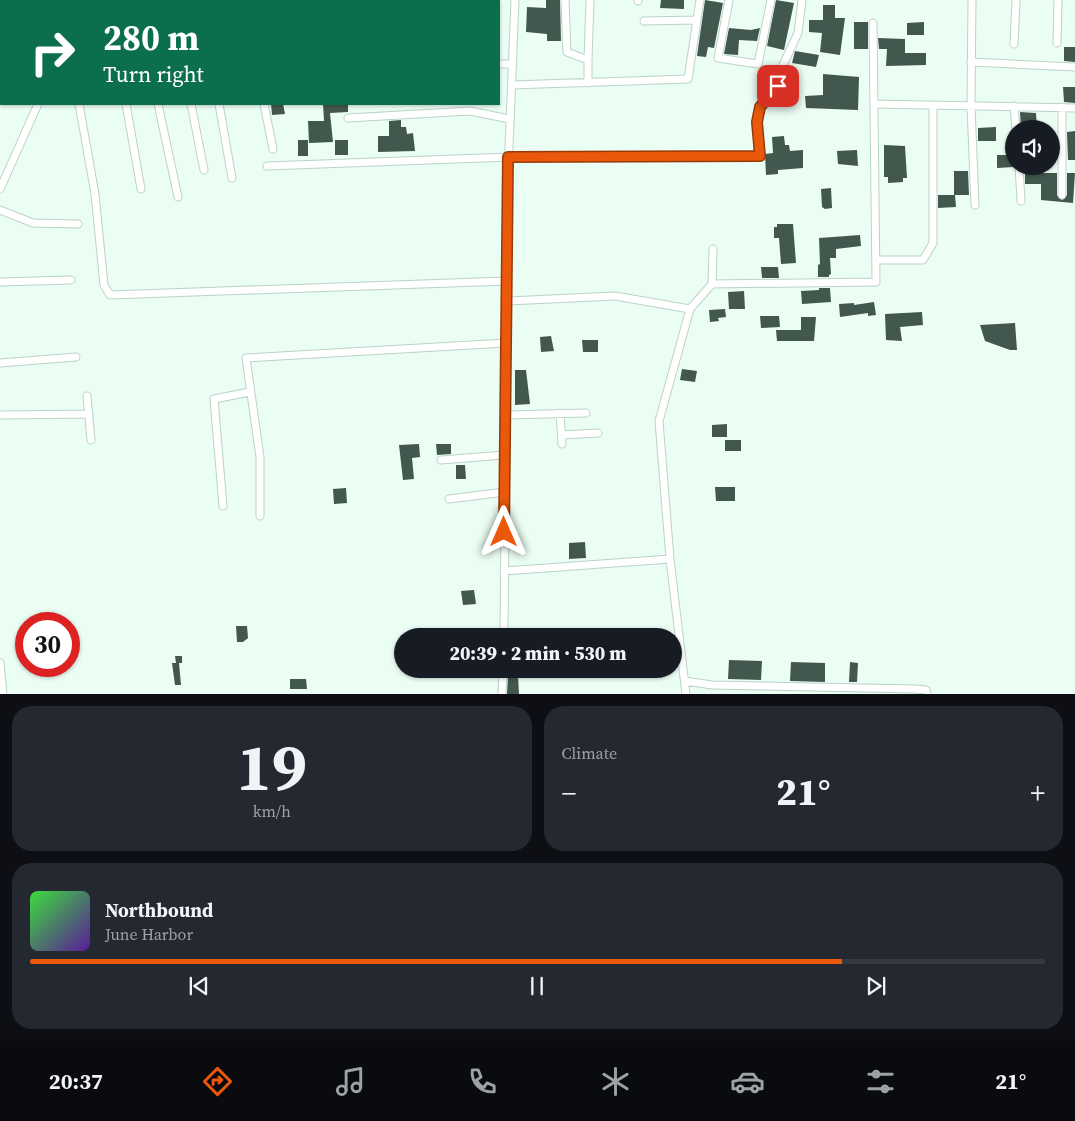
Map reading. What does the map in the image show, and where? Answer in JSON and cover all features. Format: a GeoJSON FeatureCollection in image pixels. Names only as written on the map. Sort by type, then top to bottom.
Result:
{"type":"FeatureCollection","features":[{"type":"Feature","properties":{"kind":"street"},"geometry":{"type":"LineString","coordinates":[[504,628],[508,157],[515,0]]}},
{"type":"Feature","properties":{"kind":"street"},"geometry":{"type":"LineString","coordinates":[[565,0],[567,52],[588,60]]}},
{"type":"Feature","properties":{"kind":"street"},"geometry":{"type":"LineString","coordinates":[[588,83],[590,0]]}},
{"type":"Feature","properties":{"kind":"street"},"geometry":{"type":"LineString","coordinates":[[512,85],[688,79],[700,0]]}},
{"type":"Feature","properties":{"kind":"street"},"geometry":{"type":"LineString","coordinates":[[728,0],[718,58],[758,64],[771,0]]}},
{"type":"Feature","properties":{"kind":"street"},"geometry":{"type":"LineString","coordinates":[[268,166],[508,157],[760,156],[757,122],[760,107],[778,86],[798,33],[802,0]]}},
{"type":"Feature","properties":{"kind":"street"},"geometry":{"type":"LineString","coordinates":[[972,0],[971,106],[974,205]]}},
{"type":"Feature","properties":{"kind":"street"},"geometry":{"type":"LineString","coordinates":[[1014,44],[1016,0]]}},
{"type":"Feature","properties":{"kind":"street"},"geometry":{"type":"LineString","coordinates":[[1057,43],[1058,0]]}},
{"type":"Feature","properties":{"kind":"street"},"geometry":{"type":"LineString","coordinates":[[644,21],[697,20]]}},
{"type":"Feature","properties":{"kind":"street"},"geometry":{"type":"LineString","coordinates":[[712,284],[876,282],[873,23]]}},
{"type":"Feature","properties":{"kind":"street"},"geometry":{"type":"LineString","coordinates":[[971,62],[1075,67]]}},
{"type":"Feature","properties":{"kind":"street"},"geometry":{"type":"LineString","coordinates":[[500,64],[512,64]]}},
{"type":"Feature","properties":{"kind":"street"},"geometry":{"type":"LineString","coordinates":[[874,104],[933,107],[1014,106],[1075,108]]}},
{"type":"Feature","properties":{"kind":"street"},"geometry":{"type":"LineString","coordinates":[[0,189],[38,105]]}},
{"type":"Feature","properties":{"kind":"street"},"geometry":{"type":"LineString","coordinates":[[79,105],[95,194],[104,286],[110,295],[506,281]]}},
{"type":"Feature","properties":{"kind":"street"},"geometry":{"type":"LineString","coordinates":[[126,105],[141,189]]}},
{"type":"Feature","properties":{"kind":"street"},"geometry":{"type":"LineString","coordinates":[[158,105],[178,197]]}},
{"type":"Feature","properties":{"kind":"street"},"geometry":{"type":"LineString","coordinates":[[191,105],[204,170]]}},
{"type":"Feature","properties":{"kind":"street"},"geometry":{"type":"LineString","coordinates":[[219,105],[232,178]]}},
{"type":"Feature","properties":{"kind":"street"},"geometry":{"type":"LineString","coordinates":[[264,105],[273,149]]}},
{"type":"Feature","properties":{"kind":"street"},"geometry":{"type":"LineString","coordinates":[[1014,106],[1015,120]]}},
{"type":"Feature","properties":{"kind":"street"},"geometry":{"type":"LineString","coordinates":[[876,260],[923,260],[933,243],[933,107]]}},
{"type":"Feature","properties":{"kind":"street"},"geometry":{"type":"LineString","coordinates":[[1062,107],[1062,194]]}},
{"type":"Feature","properties":{"kind":"street"},"geometry":{"type":"LineString","coordinates":[[348,118],[470,111],[510,119]]}},
{"type":"Feature","properties":{"kind":"street"},"geometry":{"type":"LineString","coordinates":[[1020,175],[1021,201]]}},
{"type":"Feature","properties":{"kind":"street"},"geometry":{"type":"LineString","coordinates":[[0,210],[33,223],[78,224]]}},
{"type":"Feature","properties":{"kind":"street"},"geometry":{"type":"LineString","coordinates":[[686,694],[670,559],[659,421],[690,309],[712,284],[713,249]]}},
{"type":"Feature","properties":{"kind":"street"},"geometry":{"type":"LineString","coordinates":[[0,282],[71,280]]}},
{"type":"Feature","properties":{"kind":"street"},"geometry":{"type":"LineString","coordinates":[[506,301],[615,296],[690,309]]}},
{"type":"Feature","properties":{"kind":"street"},"geometry":{"type":"LineString","coordinates":[[260,516],[260,457],[246,358],[506,343]]}},
{"type":"Feature","properties":{"kind":"street"},"geometry":{"type":"LineString","coordinates":[[0,363],[76,357]]}},
{"type":"Feature","properties":{"kind":"street"},"geometry":{"type":"LineString","coordinates":[[223,506],[214,399],[250,392]]}},
{"type":"Feature","properties":{"kind":"street"},"geometry":{"type":"LineString","coordinates":[[87,396],[91,440]]}},
{"type":"Feature","properties":{"kind":"street"},"geometry":{"type":"LineString","coordinates":[[560,413],[562,444]]}},
{"type":"Feature","properties":{"kind":"street"},"geometry":{"type":"LineString","coordinates":[[505,414],[586,413]]}},
{"type":"Feature","properties":{"kind":"street"},"geometry":{"type":"LineString","coordinates":[[0,415],[89,414]]}},
{"type":"Feature","properties":{"kind":"street"},"geometry":{"type":"LineString","coordinates":[[562,435],[598,434]]}},
{"type":"Feature","properties":{"kind":"street"},"geometry":{"type":"LineString","coordinates":[[441,460],[504,456]]}},
{"type":"Feature","properties":{"kind":"street"},"geometry":{"type":"LineString","coordinates":[[449,499],[505,492]]}},
{"type":"Feature","properties":{"kind":"street"},"geometry":{"type":"LineString","coordinates":[[504,571],[670,559]]}},
{"type":"Feature","properties":{"kind":"street"},"geometry":{"type":"LineString","coordinates":[[0,663],[3,694]]}},
{"type":"Feature","properties":{"kind":"street"},"geometry":{"type":"LineString","coordinates":[[502,694],[503,678]]}},
{"type":"Feature","properties":{"kind":"street"},"geometry":{"type":"LineString","coordinates":[[684,681],[712,685],[915,689],[926,690],[927,694]]}},
{"type":"Feature","properties":{"kind":"building"},"geometry":{"type":"Polygon","coordinates":[[[546,0],[560,0],[561,41],[547,41],[547,34],[526,32],[527,7],[546,8],[546,0]]]}},
{"type":"Feature","properties":{"kind":"building"},"geometry":{"type":"Polygon","coordinates":[[[661,0],[684,0],[684,9],[660,8],[661,0]]]}},
{"type":"Feature","properties":{"kind":"building"},"geometry":{"type":"Polygon","coordinates":[[[705,0],[723,3],[714,48],[708,47],[706,57],[697,56],[705,0]]]}},
{"type":"Feature","properties":{"kind":"building"},"geometry":{"type":"Polygon","coordinates":[[[776,0],[794,3],[784,50],[767,46],[776,0]]]}},
{"type":"Feature","properties":{"kind":"building"},"geometry":{"type":"Polygon","coordinates":[[[823,5],[835,5],[835,18],[845,18],[840,55],[820,52],[822,33],[809,32],[809,20],[823,20],[823,5]]]}},
{"type":"Feature","properties":{"kind":"building"},"geometry":{"type":"Polygon","coordinates":[[[854,22],[868,22],[868,49],[854,49],[854,22]]]}},
{"type":"Feature","properties":{"kind":"building"},"geometry":{"type":"Polygon","coordinates":[[[924,22],[924,35],[907,35],[907,23],[924,22]]]}},
{"type":"Feature","properties":{"kind":"building"},"geometry":{"type":"Polygon","coordinates":[[[729,28],[751,30],[760,28],[757,41],[739,40],[738,55],[724,54],[729,28]]]}},
{"type":"Feature","properties":{"kind":"building"},"geometry":{"type":"Polygon","coordinates":[[[878,38],[905,39],[905,53],[926,53],[926,65],[886,66],[887,49],[879,49],[878,38]]]}},
{"type":"Feature","properties":{"kind":"building"},"geometry":{"type":"Polygon","coordinates":[[[1064,47],[1075,47],[1075,62],[1064,61],[1064,47]]]}},
{"type":"Feature","properties":{"kind":"building"},"geometry":{"type":"Polygon","coordinates":[[[795,51],[819,55],[816,67],[792,63],[795,51]]]}},
{"type":"Feature","properties":{"kind":"building"},"geometry":{"type":"Polygon","coordinates":[[[823,74],[859,77],[858,110],[806,108],[805,96],[823,95],[823,74]]]}},
{"type":"Feature","properties":{"kind":"building"},"geometry":{"type":"Polygon","coordinates":[[[1063,87],[1075,87],[1075,103],[1064,102],[1063,87]]]}},
{"type":"Feature","properties":{"kind":"building"},"geometry":{"type":"Polygon","coordinates":[[[271,105],[283,105],[285,114],[272,115],[271,105]]]}},
{"type":"Feature","properties":{"kind":"building"},"geometry":{"type":"Polygon","coordinates":[[[323,105],[348,105],[348,112],[330,113],[333,142],[309,143],[308,121],[324,121],[323,105]]]}},
{"type":"Feature","properties":{"kind":"building"},"geometry":{"type":"Polygon","coordinates":[[[1020,112],[1036,113],[1036,120],[1020,120],[1020,112]]]}},
{"type":"Feature","properties":{"kind":"building"},"geometry":{"type":"Polygon","coordinates":[[[401,120],[401,127],[406,127],[407,134],[413,133],[415,151],[378,152],[378,136],[389,136],[389,121],[401,120]]]}},
{"type":"Feature","properties":{"kind":"building"},"geometry":{"type":"Polygon","coordinates":[[[996,127],[996,141],[978,141],[978,128],[996,127]]]}},
{"type":"Feature","properties":{"kind":"building"},"geometry":{"type":"Polygon","coordinates":[[[1075,131],[1075,160],[1068,160],[1067,132],[1075,131]]]}},
{"type":"Feature","properties":{"kind":"building"},"geometry":{"type":"Polygon","coordinates":[[[784,136],[785,145],[789,145],[790,151],[803,150],[803,168],[778,170],[778,174],[766,175],[765,154],[773,153],[772,137],[784,136]]]}},
{"type":"Feature","properties":{"kind":"building"},"geometry":{"type":"Polygon","coordinates":[[[298,140],[308,140],[308,156],[298,156],[298,140]]]}},
{"type":"Feature","properties":{"kind":"building"},"geometry":{"type":"Polygon","coordinates":[[[335,140],[348,140],[348,155],[335,155],[335,140]]]}},
{"type":"Feature","properties":{"kind":"building"},"geometry":{"type":"Polygon","coordinates":[[[884,145],[905,146],[907,178],[903,178],[903,182],[888,183],[888,177],[884,177],[884,145]]]}},
{"type":"Feature","properties":{"kind":"building"},"geometry":{"type":"Polygon","coordinates":[[[857,150],[858,166],[838,164],[837,151],[857,150]]]}},
{"type":"Feature","properties":{"kind":"building"},"geometry":{"type":"Polygon","coordinates":[[[997,155],[1005,155],[1005,168],[997,168],[997,155]]]}},
{"type":"Feature","properties":{"kind":"building"},"geometry":{"type":"Polygon","coordinates":[[[954,171],[968,171],[969,195],[955,195],[956,207],[938,208],[938,195],[954,195],[954,171]]]}},
{"type":"Feature","properties":{"kind":"building"},"geometry":{"type":"Polygon","coordinates":[[[1067,173],[1075,173],[1073,203],[1041,200],[1041,184],[1025,184],[1025,175],[1057,175],[1057,195],[1062,200],[1067,195],[1067,173]]]}},
{"type":"Feature","properties":{"kind":"building"},"geometry":{"type":"Polygon","coordinates":[[[831,188],[832,208],[825,209],[822,207],[821,189],[831,188]]]}},
{"type":"Feature","properties":{"kind":"building"},"geometry":{"type":"Polygon","coordinates":[[[777,224],[793,224],[796,263],[781,264],[779,238],[774,238],[774,227],[777,227],[777,224]]]}},
{"type":"Feature","properties":{"kind":"building"},"geometry":{"type":"Polygon","coordinates":[[[860,235],[861,246],[836,249],[836,258],[830,258],[831,274],[829,277],[818,277],[818,265],[820,264],[819,238],[860,235]]]}},
{"type":"Feature","properties":{"kind":"building"},"geometry":{"type":"Polygon","coordinates":[[[761,267],[778,267],[779,278],[762,278],[761,267]]]}},
{"type":"Feature","properties":{"kind":"building"},"geometry":{"type":"Polygon","coordinates":[[[819,288],[830,288],[831,302],[802,304],[801,291],[819,290],[819,288]]]}},
{"type":"Feature","properties":{"kind":"building"},"geometry":{"type":"Polygon","coordinates":[[[744,291],[745,309],[729,309],[728,292],[744,291]]]}},
{"type":"Feature","properties":{"kind":"building"},"geometry":{"type":"Polygon","coordinates":[[[874,302],[876,315],[868,316],[868,313],[840,317],[839,304],[854,303],[854,305],[874,302]]]}},
{"type":"Feature","properties":{"kind":"building"},"geometry":{"type":"Polygon","coordinates":[[[725,309],[726,317],[718,318],[719,321],[710,322],[709,310],[725,309]]]}},
{"type":"Feature","properties":{"kind":"building"},"geometry":{"type":"Polygon","coordinates":[[[922,312],[923,325],[900,327],[902,341],[886,340],[885,314],[922,312]]]}},
{"type":"Feature","properties":{"kind":"building"},"geometry":{"type":"Polygon","coordinates":[[[760,316],[779,316],[780,327],[761,328],[760,316]]]}},
{"type":"Feature","properties":{"kind":"building"},"geometry":{"type":"Polygon","coordinates":[[[801,317],[816,317],[814,341],[777,341],[776,330],[801,330],[801,317]]]}},
{"type":"Feature","properties":{"kind":"building"},"geometry":{"type":"Polygon","coordinates":[[[1015,323],[1017,350],[1010,350],[985,341],[980,325],[1015,323]]]}},
{"type":"Feature","properties":{"kind":"building"},"geometry":{"type":"Polygon","coordinates":[[[551,336],[554,351],[541,352],[540,337],[551,336]]]}},
{"type":"Feature","properties":{"kind":"building"},"geometry":{"type":"Polygon","coordinates":[[[582,340],[598,340],[598,352],[583,352],[582,340]]]}},
{"type":"Feature","properties":{"kind":"building"},"geometry":{"type":"Polygon","coordinates":[[[682,369],[697,371],[695,382],[680,380],[682,369]]]}},
{"type":"Feature","properties":{"kind":"building"},"geometry":{"type":"Polygon","coordinates":[[[515,370],[526,370],[530,404],[515,405],[515,370]]]}},
{"type":"Feature","properties":{"kind":"building"},"geometry":{"type":"Polygon","coordinates":[[[727,424],[727,437],[712,437],[712,425],[727,424]]]}},
{"type":"Feature","properties":{"kind":"building"},"geometry":{"type":"Polygon","coordinates":[[[725,440],[741,440],[741,451],[725,451],[725,440]]]}},
{"type":"Feature","properties":{"kind":"building"},"geometry":{"type":"Polygon","coordinates":[[[419,444],[420,457],[412,458],[414,479],[403,480],[399,445],[419,444]]]}},
{"type":"Feature","properties":{"kind":"building"},"geometry":{"type":"Polygon","coordinates":[[[436,444],[451,444],[451,454],[437,455],[436,444]]]}},
{"type":"Feature","properties":{"kind":"building"},"geometry":{"type":"Polygon","coordinates":[[[456,465],[465,465],[466,479],[456,479],[456,465]]]}},
{"type":"Feature","properties":{"kind":"building"},"geometry":{"type":"Polygon","coordinates":[[[715,487],[735,487],[735,501],[716,501],[715,487]]]}},
{"type":"Feature","properties":{"kind":"building"},"geometry":{"type":"Polygon","coordinates":[[[346,488],[347,503],[334,504],[333,489],[346,488]]]}},
{"type":"Feature","properties":{"kind":"building"},"geometry":{"type":"Polygon","coordinates":[[[585,542],[586,558],[569,559],[569,543],[585,542]]]}},
{"type":"Feature","properties":{"kind":"building"},"geometry":{"type":"Polygon","coordinates":[[[474,590],[476,604],[463,605],[461,591],[474,590]]]}},
{"type":"Feature","properties":{"kind":"building"},"geometry":{"type":"Polygon","coordinates":[[[236,626],[247,626],[248,638],[243,642],[237,642],[236,626]]]}},
{"type":"Feature","properties":{"kind":"building"},"geometry":{"type":"Polygon","coordinates":[[[175,656],[182,656],[182,663],[179,663],[181,685],[175,685],[172,663],[176,663],[175,656]]]}},
{"type":"Feature","properties":{"kind":"building"},"geometry":{"type":"Polygon","coordinates":[[[729,660],[762,661],[761,680],[728,679],[729,660]]]}},
{"type":"Feature","properties":{"kind":"building"},"geometry":{"type":"Polygon","coordinates":[[[791,662],[825,663],[825,682],[790,681],[791,662]]]}},
{"type":"Feature","properties":{"kind":"building"},"geometry":{"type":"Polygon","coordinates":[[[850,662],[858,663],[857,682],[849,682],[850,662]]]}},
{"type":"Feature","properties":{"kind":"building"},"geometry":{"type":"Polygon","coordinates":[[[508,678],[518,678],[519,694],[507,694],[508,678]]]}},
{"type":"Feature","properties":{"kind":"building"},"geometry":{"type":"Polygon","coordinates":[[[290,679],[306,679],[307,689],[290,689],[290,679]]]}},
{"type":"Feature","properties":{"kind":"route"},"geometry":{"type":"LineString","coordinates":[[504,532],[508,157],[760,156],[757,122],[760,107],[778,86]]}}]}
